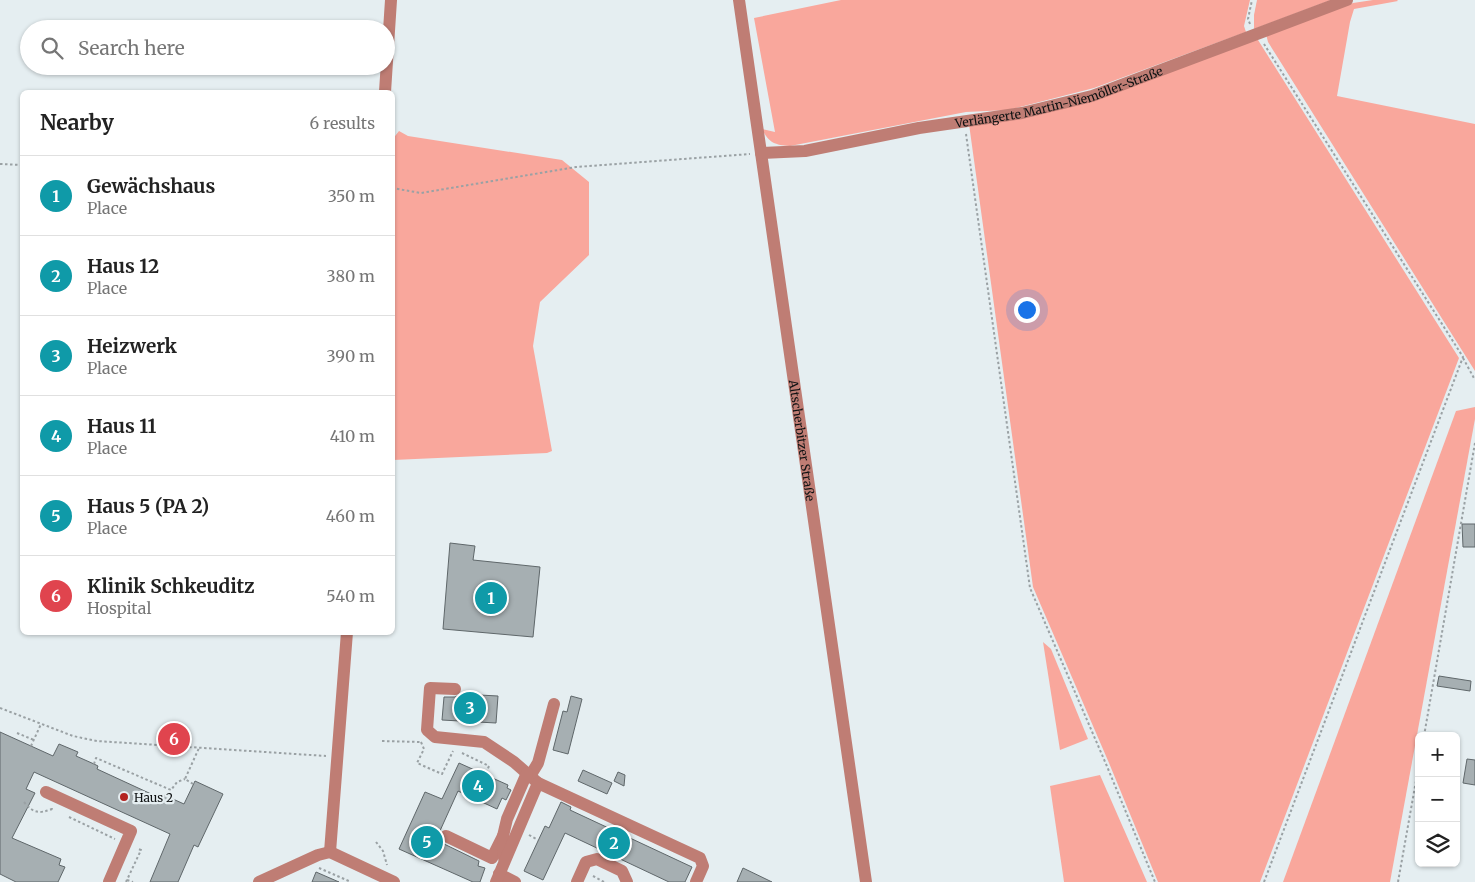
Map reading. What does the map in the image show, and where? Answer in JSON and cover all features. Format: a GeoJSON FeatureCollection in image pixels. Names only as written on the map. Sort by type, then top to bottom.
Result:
{"type":"FeatureCollection","features":[{"type":"Feature","properties":{"kind":"street"},"geometry":{"type":"LineString","coordinates":[[390,20],[391,0]]}},
{"type":"Feature","properties":{"kind":"street","name":"Altscherbitzer Straße"},"geometry":{"type":"LineString","coordinates":[[739,0],[866,882]]}},
{"type":"Feature","properties":{"kind":"street","name":"Verlängerte Martin-Niemöller-Straße"},"geometry":{"type":"LineString","coordinates":[[761,153],[805,151],[919,128],[1022,113],[1092,96],[1347,0]]}},
{"type":"Feature","properties":{"kind":"street"},"geometry":{"type":"LineString","coordinates":[[385,90],[386,75]]}},
{"type":"Feature","properties":{"kind":"street"},"geometry":{"type":"LineString","coordinates":[[330,852],[347,635]]}},
{"type":"Feature","properties":{"kind":"street"},"geometry":{"type":"LineString","coordinates":[[455,689],[430,688],[425,738],[435,737],[484,742],[514,762],[531,777],[700,858],[703,866],[696,882]]}},
{"type":"Feature","properties":{"kind":"street"},"geometry":{"type":"LineString","coordinates":[[446,836],[492,858],[503,836],[507,818],[538,763],[554,704]]}},
{"type":"Feature","properties":{"kind":"street"},"geometry":{"type":"LineString","coordinates":[[515,882],[498,878],[531,777]]}},
{"type":"Feature","properties":{"kind":"street"},"geometry":{"type":"LineString","coordinates":[[46,792],[131,831],[109,882]]}},
{"type":"Feature","properties":{"kind":"street"},"geometry":{"type":"LineString","coordinates":[[503,836],[505,861]]}},
{"type":"Feature","properties":{"kind":"street"},"geometry":{"type":"LineString","coordinates":[[259,882],[309,859],[330,852],[389,880]]}},
{"type":"Feature","properties":{"kind":"street"},"geometry":{"type":"LineString","coordinates":[[577,882],[586,862],[597,859],[622,871],[627,882]]}},
{"type":"Feature","properties":{"kind":"path"},"geometry":{"type":"LineString","coordinates":[[1252,0],[1248,19],[1254,35],[1260,38],[1463,357],[1475,380]]}},
{"type":"Feature","properties":{"kind":"path"},"geometry":{"type":"LineString","coordinates":[[966,121],[966,138],[1030,588],[1155,882]]}},
{"type":"Feature","properties":{"kind":"path"},"geometry":{"type":"LineString","coordinates":[[395,189],[421,193],[576,167],[761,153]]}},
{"type":"Feature","properties":{"kind":"path"},"geometry":{"type":"LineString","coordinates":[[0,164],[20,165]]}},
{"type":"Feature","properties":{"kind":"path"},"geometry":{"type":"LineString","coordinates":[[1264,882],[1463,357]]}},
{"type":"Feature","properties":{"kind":"path"},"geometry":{"type":"LineString","coordinates":[[1425,732],[1475,442]]}},
{"type":"Feature","properties":{"kind":"path"},"geometry":{"type":"LineString","coordinates":[[0,708],[73,736],[97,742],[338,757]]}},
{"type":"Feature","properties":{"kind":"path"},"geometry":{"type":"LineString","coordinates":[[31,746],[41,724]]}},
{"type":"Feature","properties":{"kind":"path"},"geometry":{"type":"LineString","coordinates":[[17,733],[34,740]]}},
{"type":"Feature","properties":{"kind":"path"},"geometry":{"type":"LineString","coordinates":[[382,741],[425,738],[424,749],[417,762],[442,774],[454,749]]}},
{"type":"Feature","properties":{"kind":"path"},"geometry":{"type":"LineString","coordinates":[[94,764],[96,758],[170,790],[177,782],[185,779],[199,748]]}},
{"type":"Feature","properties":{"kind":"path"},"geometry":{"type":"LineString","coordinates":[[462,753],[489,766],[485,775]]}},
{"type":"Feature","properties":{"kind":"path"},"geometry":{"type":"LineString","coordinates":[[1398,882],[1417,777]]}},
{"type":"Feature","properties":{"kind":"path"},"geometry":{"type":"LineString","coordinates":[[185,779],[193,784]]}},
{"type":"Feature","properties":{"kind":"path"},"geometry":{"type":"LineString","coordinates":[[24,802],[31,811],[41,813],[52,809],[60,813]]}},
{"type":"Feature","properties":{"kind":"path"},"geometry":{"type":"LineString","coordinates":[[68,817],[141,850],[127,881],[133,882]]}},
{"type":"Feature","properties":{"kind":"path"},"geometry":{"type":"LineString","coordinates":[[376,842],[383,851],[387,862],[389,880]]}},
{"type":"Feature","properties":{"kind":"path"},"geometry":{"type":"LineString","coordinates":[[309,859],[316,867],[351,882]]}},
{"type":"Feature","properties":{"kind":"path"},"geometry":{"type":"LineString","coordinates":[[599,879],[604,882]]}},
{"type":"Feature","properties":{"kind":"shaded area"},"geometry":{"type":"Polygon","coordinates":[[[841,0],[1250,0],[1244,26],[1246,32],[1094,88],[1008,110],[966,112],[790,146],[773,142],[762,129],[775,132],[754,18],[841,0]]]}},
{"type":"Feature","properties":{"kind":"shaded area"},"geometry":{"type":"Polygon","coordinates":[[[1257,0],[1331,0],[1254,29],[1257,0]]]}},
{"type":"Feature","properties":{"kind":"shaded area"},"geometry":{"type":"Polygon","coordinates":[[[1373,0],[1398,1],[1354,9],[1337,96],[1475,124],[1475,371],[1268,42],[1266,34],[1353,3],[1373,0]]]}},
{"type":"Feature","properties":{"kind":"shaded area"},"geometry":{"type":"Polygon","coordinates":[[[1254,38],[1258,40],[1459,358],[1260,882],[1158,882],[1033,587],[969,124],[1023,117],[1254,38]]]}},
{"type":"Feature","properties":{"kind":"shaded area"},"geometry":{"type":"Polygon","coordinates":[[[399,131],[408,136],[562,160],[589,182],[589,255],[540,302],[533,346],[552,451],[547,453],[395,460],[395,136],[399,131]]]}},
{"type":"Feature","properties":{"kind":"shaded area"},"geometry":{"type":"Polygon","coordinates":[[[1475,407],[1475,419],[1418,732],[1415,732],[1415,746],[1390,882],[1283,882],[1456,411],[1475,407]]]}},
{"type":"Feature","properties":{"kind":"shaded area"},"geometry":{"type":"Polygon","coordinates":[[[1043,642],[1051,649],[1088,739],[1060,750],[1043,642]]]}},
{"type":"Feature","properties":{"kind":"shaded area"},"geometry":{"type":"Polygon","coordinates":[[[1100,775],[1147,882],[1064,882],[1050,786],[1100,775]]]}},
{"type":"Feature","properties":{"kind":"building"},"geometry":{"type":"Polygon","coordinates":[[[1462,524],[1475,524],[1475,547],[1463,547],[1462,524]]]}},
{"type":"Feature","properties":{"kind":"building"},"geometry":{"type":"Polygon","coordinates":[[[450,543],[475,546],[473,560],[540,567],[533,637],[443,629],[450,543]]]}},
{"type":"Feature","properties":{"kind":"building"},"geometry":{"type":"Polygon","coordinates":[[[1439,676],[1471,681],[1470,691],[1437,686],[1439,676]]]}},
{"type":"Feature","properties":{"kind":"building"},"geometry":{"type":"Polygon","coordinates":[[[461,694],[498,696],[496,723],[442,720],[444,697],[455,697],[461,694]]]}},
{"type":"Feature","properties":{"kind":"building"},"geometry":{"type":"Polygon","coordinates":[[[571,696],[582,699],[568,754],[553,750],[563,711],[567,712],[571,696]]]}},
{"type":"Feature","properties":{"kind":"building"},"geometry":{"type":"Polygon","coordinates":[[[0,732],[53,756],[59,744],[78,752],[76,756],[98,766],[97,769],[162,799],[164,795],[184,804],[195,781],[223,794],[198,847],[194,845],[178,882],[150,882],[170,834],[34,772],[26,789],[35,793],[12,838],[61,859],[59,865],[65,867],[58,882],[16,882],[0,874],[0,732]]]}},
{"type":"Feature","properties":{"kind":"building"},"geometry":{"type":"Polygon","coordinates":[[[1467,759],[1475,760],[1475,785],[1463,783],[1467,759]]]}},
{"type":"Feature","properties":{"kind":"building"},"geometry":{"type":"Polygon","coordinates":[[[459,763],[508,785],[507,788],[511,790],[506,800],[502,798],[497,809],[458,791],[439,833],[439,840],[442,843],[479,861],[478,866],[485,868],[480,882],[473,882],[399,849],[425,792],[442,799],[459,763]]]}},
{"type":"Feature","properties":{"kind":"building"},"geometry":{"type":"Polygon","coordinates":[[[583,770],[612,783],[607,794],[578,781],[583,770]]]}},
{"type":"Feature","properties":{"kind":"building"},"geometry":{"type":"Polygon","coordinates":[[[618,772],[625,775],[624,786],[614,781],[618,772]]]}},
{"type":"Feature","properties":{"kind":"building"},"geometry":{"type":"Polygon","coordinates":[[[561,802],[571,807],[570,810],[692,867],[685,882],[669,882],[565,833],[543,880],[524,871],[545,826],[549,828],[561,802]]]}},
{"type":"Feature","properties":{"kind":"building"},"geometry":{"type":"Polygon","coordinates":[[[743,868],[772,882],[737,882],[743,868]]]}},
{"type":"Feature","properties":{"kind":"building"},"geometry":{"type":"Polygon","coordinates":[[[316,872],[339,882],[312,882],[316,872]]]}},
{"type":"Feature","properties":{"kind":"place","name":"Gewächshaus"},"geometry":{"type":"Point","coordinates":[491,598]}},
{"type":"Feature","properties":{"kind":"place","name":"Heizwerk"},"geometry":{"type":"Point","coordinates":[470,708]}},
{"type":"Feature","properties":{"kind":"place","name":"Klinik Schkeuditz"},"geometry":{"type":"Point","coordinates":[174,739]}},
{"type":"Feature","properties":{"kind":"place","name":"Haus 11"},"geometry":{"type":"Point","coordinates":[478,786]}},
{"type":"Feature","properties":{"kind":"place","name":"Haus 2"},"geometry":{"type":"Point","coordinates":[124,797]}},
{"type":"Feature","properties":{"kind":"place","name":"Haus 5 (PA 2)"},"geometry":{"type":"Point","coordinates":[427,842]}},
{"type":"Feature","properties":{"kind":"place","name":"Haus 12"},"geometry":{"type":"Point","coordinates":[614,843]}}]}
